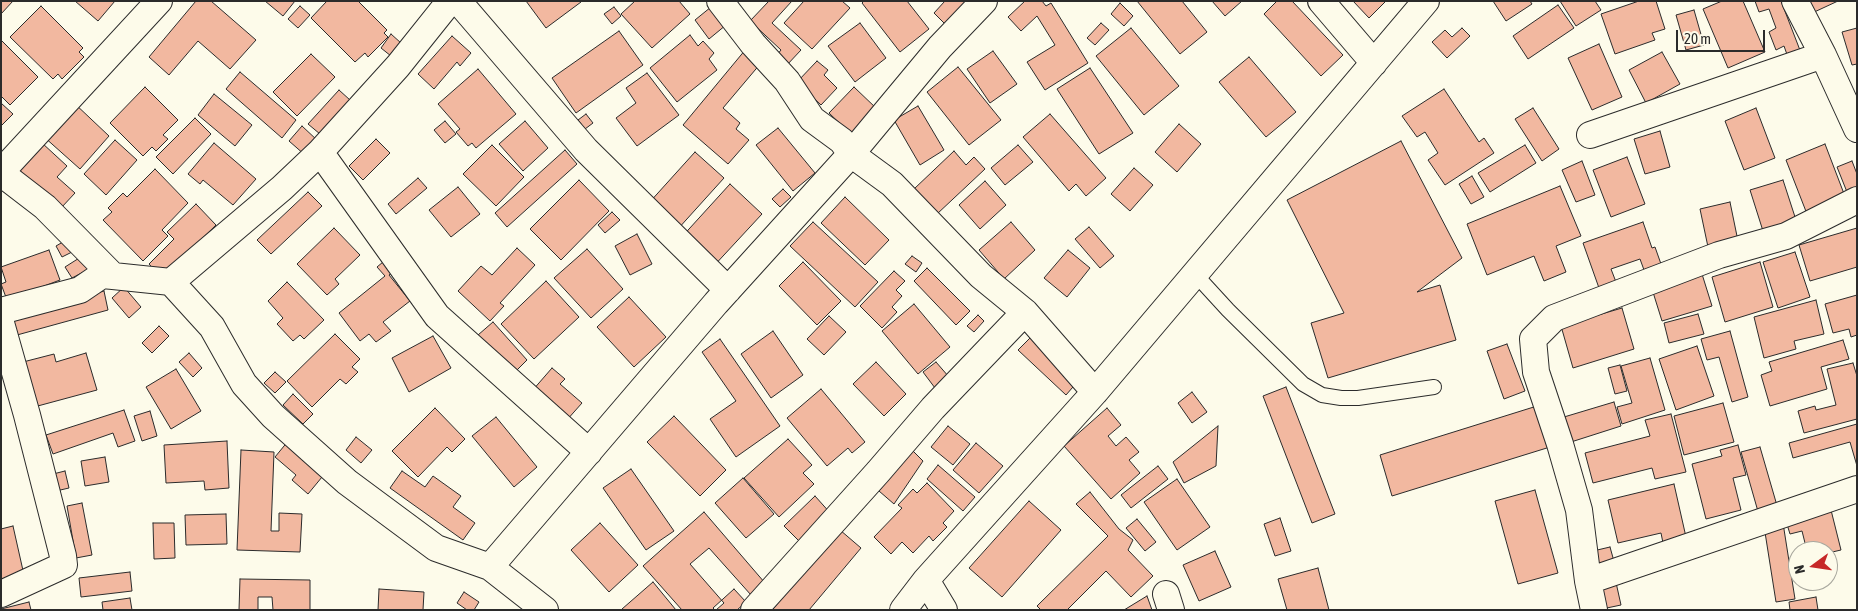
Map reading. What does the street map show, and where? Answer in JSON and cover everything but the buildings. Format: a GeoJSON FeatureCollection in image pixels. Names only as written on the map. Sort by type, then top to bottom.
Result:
{"type":"FeatureCollection","features":[{"type":"Feature","properties":{"kind":"street"},"geometry":{"type":"LineString","coordinates":[[113,276],[45,207],[1,173],[159,1]]}},
{"type":"Feature","properties":{"kind":"street"},"geometry":{"type":"LineString","coordinates":[[171,282],[320,152],[398,66],[450,1]]}},
{"type":"Feature","properties":{"kind":"street"},"geometry":{"type":"LineString","coordinates":[[458,1],[586,150],[728,290]]}},
{"type":"Feature","properties":{"kind":"street"},"geometry":{"type":"LineString","coordinates":[[490,567],[728,290],[851,154],[940,47],[984,1]]}},
{"type":"Feature","properties":{"kind":"street"},"geometry":{"type":"LineString","coordinates":[[1321,1],[1374,63]]}},
{"type":"Feature","properties":{"kind":"street"},"geometry":{"type":"LineString","coordinates":[[904,610],[926,580],[1095,392],[1426,1]]}},
{"type":"Feature","properties":{"kind":"street"},"geometry":{"type":"LineString","coordinates":[[1795,1],[1823,55],[1857,129]]}},
{"type":"Feature","properties":{"kind":"street"},"geometry":{"type":"LineString","coordinates":[[733,6],[753,44],[787,82],[812,119],[842,141],[851,154],[892,184],[981,276],[1025,312],[1095,392]]}},
{"type":"Feature","properties":{"kind":"street"},"geometry":{"type":"LineString","coordinates":[[1590,135],[1823,55]]}},
{"type":"Feature","properties":{"kind":"street"},"geometry":{"type":"LineString","coordinates":[[320,152],[437,316],[590,452]]}},
{"type":"Feature","properties":{"kind":"street"},"geometry":{"type":"LineString","coordinates":[[1594,610],[1578,510],[1560,444],[1536,372],[1533,339],[1554,318],[1719,256],[1786,236],[1857,200]]}},
{"type":"Feature","properties":{"kind":"street"},"geometry":{"type":"LineString","coordinates":[[1,311],[80,290],[102,275],[171,282],[212,327],[244,384],[280,423],[347,482],[436,548],[490,567],[545,610]]}},
{"type":"Feature","properties":{"kind":"street"},"geometry":{"type":"LineString","coordinates":[[754,610],[933,408],[1025,312]]}},
{"type":"Feature","properties":{"kind":"street"},"geometry":{"type":"LineString","coordinates":[[1,323],[27,415],[64,565],[1,594]]}},
{"type":"Feature","properties":{"kind":"street"},"geometry":{"type":"LineString","coordinates":[[1588,581],[1857,489]]}},
{"type":"Feature","properties":{"kind":"street"},"geometry":{"type":"LineString","coordinates":[[926,580],[944,610]]}},
{"type":"Feature","properties":{"kind":"lane"},"geometry":{"type":"LineString","coordinates":[[1195,274],[1228,310],[1303,384],[1322,395],[1358,398],[1434,387]]}}]}
